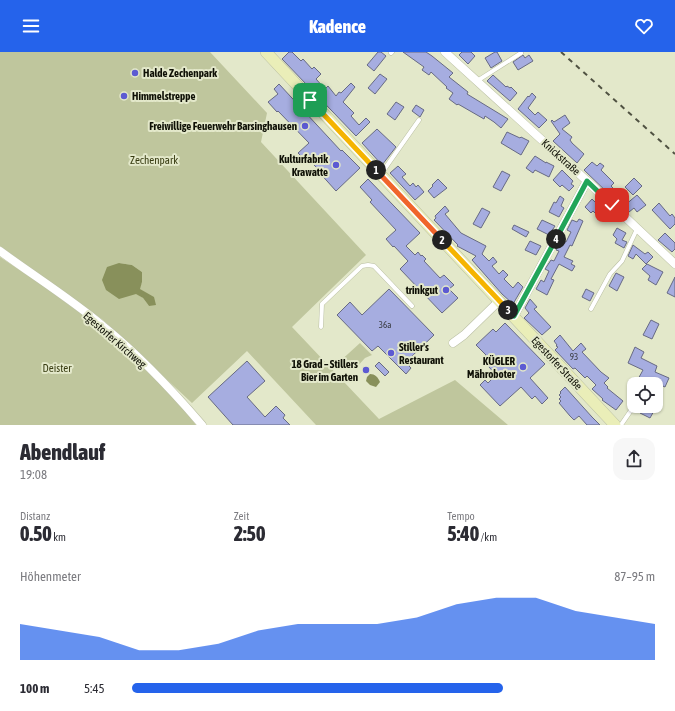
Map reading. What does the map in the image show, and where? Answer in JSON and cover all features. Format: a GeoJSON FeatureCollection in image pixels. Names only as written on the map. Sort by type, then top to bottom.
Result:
{"type":"FeatureCollection","features":[{"type":"Feature","properties":{"kind":"main road","name":"Egestorfer Straße"},"geometry":{"type":"LineString","coordinates":[[266,52],[615,425]]}},
{"type":"Feature","properties":{"kind":"street","name":"Knickstraße"},"geometry":{"type":"LineString","coordinates":[[445,52],[587,181],[675,264]]}},
{"type":"Feature","properties":{"kind":"street"},"geometry":{"type":"LineString","coordinates":[[514,316],[587,181]]}},
{"type":"Feature","properties":{"kind":"street","name":"Egestorfer Kirchweg"},"geometry":{"type":"LineString","coordinates":[[0,251],[103,326],[180,400],[202,425]]}},
{"type":"Feature","properties":{"kind":"street"},"geometry":{"type":"LineString","coordinates":[[453,343],[464,335],[499,301]]}},
{"type":"Feature","properties":{"kind":"lane"},"geometry":{"type":"LineString","coordinates":[[477,81],[521,53]]}},
{"type":"Feature","properties":{"kind":"lane"},"geometry":{"type":"LineString","coordinates":[[380,174],[419,120]]}},
{"type":"Feature","properties":{"kind":"lane"},"geometry":{"type":"LineString","coordinates":[[591,309],[610,274],[622,261],[637,229]]}},
{"type":"Feature","properties":{"kind":"lane"},"geometry":{"type":"LineString","coordinates":[[321,327],[322,304],[362,266],[374,266],[412,306]]}},
{"type":"Feature","properties":{"kind":"lane"},"geometry":{"type":"LineString","coordinates":[[621,425],[629,413]]}},
{"type":"Feature","properties":{"kind":"green space","name":"Zechenpark"},"geometry":{"type":"Polygon","coordinates":[[[0,52],[210,52],[267,113],[261,142],[366,255],[292,327],[379,419],[455,380],[508,425],[316,425],[247,351],[192,403],[103,320],[0,246],[0,52]],[[119,263],[136,293],[143,298],[149,306],[146,293],[139,289],[142,282],[142,272],[132,265],[119,263]]]}},
{"type":"Feature","properties":{"kind":"green space","name":"Deister"},"geometry":{"type":"Polygon","coordinates":[[[0,257],[39,283],[110,335],[178,402],[196,425],[0,425],[0,257]]]}},
{"type":"Feature","properties":{"kind":"green space"},"geometry":{"type":"Polygon","coordinates":[[[360,343],[372,355],[365,358],[355,369],[343,368],[338,363],[360,343]]]}},
{"type":"Feature","properties":{"kind":"shaded area"},"geometry":{"type":"Polygon","coordinates":[[[119,263],[132,265],[142,272],[140,289],[154,297],[156,305],[149,306],[143,298],[136,294],[119,299],[106,290],[102,280],[107,267],[119,263]]]}},
{"type":"Feature","properties":{"kind":"shaded area"},"geometry":{"type":"Polygon","coordinates":[[[370,374],[375,375],[380,382],[376,387],[370,385],[366,381],[370,374]]]}},
{"type":"Feature","properties":{"kind":"building"},"geometry":{"type":"Polygon","coordinates":[[[289,52],[292,52],[301,61],[303,59],[312,69],[314,67],[321,74],[316,79],[325,89],[328,86],[336,96],[351,83],[355,87],[343,102],[354,113],[351,116],[359,125],[366,118],[370,122],[356,136],[282,59],[289,52]]]}},
{"type":"Feature","properties":{"kind":"building"},"geometry":{"type":"Polygon","coordinates":[[[378,52],[381,52],[386,56],[374,71],[367,65],[378,52]]]}},
{"type":"Feature","properties":{"kind":"building"},"geometry":{"type":"Polygon","coordinates":[[[403,52],[426,52],[453,73],[449,77],[468,92],[467,94],[508,119],[501,128],[485,116],[484,119],[458,104],[457,105],[449,99],[453,93],[446,88],[447,87],[431,72],[429,75],[422,70],[424,67],[403,52]]]}},
{"type":"Feature","properties":{"kind":"building"},"geometry":{"type":"Polygon","coordinates":[[[462,52],[471,52],[475,56],[468,64],[459,55],[462,52]]]}},
{"type":"Feature","properties":{"kind":"building"},"geometry":{"type":"Polygon","coordinates":[[[497,52],[502,61],[491,68],[485,58],[497,52]]]}},
{"type":"Feature","properties":{"kind":"building"},"geometry":{"type":"Polygon","coordinates":[[[523,55],[525,58],[529,55],[533,61],[518,70],[513,62],[523,55]]]}},
{"type":"Feature","properties":{"kind":"building"},"geometry":{"type":"Polygon","coordinates":[[[380,74],[387,79],[375,94],[368,88],[380,74]]]}},
{"type":"Feature","properties":{"kind":"building"},"geometry":{"type":"Polygon","coordinates":[[[493,75],[506,87],[511,87],[517,93],[510,101],[487,81],[493,75]]]}},
{"type":"Feature","properties":{"kind":"building"},"geometry":{"type":"Polygon","coordinates":[[[279,84],[341,151],[342,150],[360,168],[336,191],[307,158],[305,160],[298,153],[309,143],[268,102],[278,94],[274,89],[279,84]]]}},
{"type":"Feature","properties":{"kind":"building"},"geometry":{"type":"Polygon","coordinates":[[[532,93],[536,97],[528,108],[535,115],[538,112],[547,120],[539,128],[518,109],[532,93]]]}},
{"type":"Feature","properties":{"kind":"building"},"geometry":{"type":"Polygon","coordinates":[[[396,102],[404,107],[395,120],[387,114],[396,102]]]}},
{"type":"Feature","properties":{"kind":"building"},"geometry":{"type":"Polygon","coordinates":[[[416,105],[424,110],[420,117],[412,111],[416,105]]]}},
{"type":"Feature","properties":{"kind":"building"},"geometry":{"type":"Polygon","coordinates":[[[565,115],[570,123],[562,129],[572,137],[570,140],[572,143],[584,154],[577,163],[553,141],[560,134],[551,121],[552,120],[554,122],[565,115]]]}},
{"type":"Feature","properties":{"kind":"building"},"geometry":{"type":"Polygon","coordinates":[[[377,129],[396,147],[382,165],[362,143],[377,129]]]}},
{"type":"Feature","properties":{"kind":"building"},"geometry":{"type":"Polygon","coordinates":[[[507,132],[529,141],[521,155],[501,143],[507,132]]]}},
{"type":"Feature","properties":{"kind":"building"},"geometry":{"type":"Polygon","coordinates":[[[535,156],[554,166],[549,177],[535,170],[533,173],[526,168],[535,156]]]}},
{"type":"Feature","properties":{"kind":"building"},"geometry":{"type":"Polygon","coordinates":[[[592,162],[597,166],[600,163],[604,166],[601,170],[614,183],[611,186],[617,192],[612,197],[584,170],[592,162]]]}},
{"type":"Feature","properties":{"kind":"building"},"geometry":{"type":"Polygon","coordinates":[[[398,166],[406,174],[402,177],[410,186],[413,183],[416,187],[418,185],[424,192],[415,200],[390,173],[398,166]]]}},
{"type":"Feature","properties":{"kind":"building"},"geometry":{"type":"Polygon","coordinates":[[[562,170],[573,181],[571,184],[574,186],[569,191],[562,185],[560,187],[553,180],[562,170]]]}},
{"type":"Feature","properties":{"kind":"building"},"geometry":{"type":"Polygon","coordinates":[[[502,171],[510,175],[501,191],[493,187],[502,171]]]}},
{"type":"Feature","properties":{"kind":"building"},"geometry":{"type":"Polygon","coordinates":[[[634,178],[642,186],[633,195],[625,187],[634,178]]]}},
{"type":"Feature","properties":{"kind":"building"},"geometry":{"type":"Polygon","coordinates":[[[368,179],[420,233],[406,246],[415,255],[418,252],[421,256],[422,255],[426,259],[424,261],[440,278],[444,275],[454,285],[449,289],[458,298],[442,313],[400,269],[408,261],[386,239],[396,230],[370,202],[372,200],[360,187],[368,179]]]}},
{"type":"Feature","properties":{"kind":"building"},"geometry":{"type":"Polygon","coordinates":[[[438,179],[447,188],[434,198],[428,191],[438,179]]]}},
{"type":"Feature","properties":{"kind":"building"},"geometry":{"type":"Polygon","coordinates":[[[637,195],[646,205],[637,212],[634,208],[629,212],[624,206],[637,195]]]}},
{"type":"Feature","properties":{"kind":"building"},"geometry":{"type":"Polygon","coordinates":[[[560,196],[564,199],[561,206],[564,208],[559,217],[549,212],[554,202],[556,203],[560,196]]]}},
{"type":"Feature","properties":{"kind":"building"},"geometry":{"type":"Polygon","coordinates":[[[592,199],[603,210],[598,216],[593,211],[591,213],[585,207],[592,199]]]}},
{"type":"Feature","properties":{"kind":"building"},"geometry":{"type":"Polygon","coordinates":[[[659,203],[670,216],[672,214],[675,218],[675,224],[670,229],[652,210],[659,203]]]}},
{"type":"Feature","properties":{"kind":"building"},"geometry":{"type":"Polygon","coordinates":[[[445,206],[449,211],[445,214],[461,233],[486,246],[482,254],[489,261],[493,257],[497,262],[492,266],[499,274],[503,270],[508,275],[504,279],[513,288],[518,282],[523,287],[513,304],[502,294],[472,260],[476,256],[457,246],[458,245],[434,220],[436,218],[435,216],[445,206]]]}},
{"type":"Feature","properties":{"kind":"building"},"geometry":{"type":"Polygon","coordinates":[[[482,208],[490,212],[481,228],[473,224],[482,208]]]}},
{"type":"Feature","properties":{"kind":"building"},"geometry":{"type":"Polygon","coordinates":[[[579,219],[583,221],[572,246],[570,245],[564,257],[573,261],[571,264],[575,266],[572,271],[559,264],[551,279],[554,280],[547,295],[536,289],[541,280],[544,282],[549,271],[545,269],[551,260],[554,261],[559,251],[556,250],[562,240],[566,242],[571,232],[567,230],[572,220],[577,222],[579,219]]]}},
{"type":"Feature","properties":{"kind":"building"},"geometry":{"type":"Polygon","coordinates":[[[542,220],[555,226],[549,235],[537,229],[542,220]]]}},
{"type":"Feature","properties":{"kind":"building"},"geometry":{"type":"Polygon","coordinates":[[[514,225],[529,232],[526,237],[512,229],[514,225]]]}},
{"type":"Feature","properties":{"kind":"building"},"geometry":{"type":"Polygon","coordinates":[[[617,228],[626,233],[622,240],[627,242],[624,248],[615,243],[617,239],[613,235],[617,228]]]}},
{"type":"Feature","properties":{"kind":"building"},"geometry":{"type":"Polygon","coordinates":[[[665,233],[675,243],[675,249],[672,252],[658,240],[665,233]]]}},
{"type":"Feature","properties":{"kind":"building"},"geometry":{"type":"Polygon","coordinates":[[[530,241],[541,246],[536,255],[525,250],[530,241]]]}},
{"type":"Feature","properties":{"kind":"building"},"geometry":{"type":"Polygon","coordinates":[[[633,245],[645,254],[648,252],[653,257],[646,264],[636,254],[633,259],[628,256],[633,245]]]}},
{"type":"Feature","properties":{"kind":"building"},"geometry":{"type":"Polygon","coordinates":[[[647,264],[663,272],[656,285],[648,280],[650,276],[642,269],[647,264]]]}},
{"type":"Feature","properties":{"kind":"building"},"geometry":{"type":"Polygon","coordinates":[[[616,273],[624,277],[617,291],[609,286],[616,273]]]}},
{"type":"Feature","properties":{"kind":"building"},"geometry":{"type":"Polygon","coordinates":[[[675,277],[675,297],[667,293],[675,277]]]}},
{"type":"Feature","properties":{"kind":"building"},"geometry":{"type":"Polygon","coordinates":[[[389,289],[434,335],[411,357],[414,361],[409,366],[411,368],[406,374],[378,346],[372,351],[337,315],[350,302],[362,315],[389,289]]]}},
{"type":"Feature","properties":{"kind":"building"},"geometry":{"type":"Polygon","coordinates":[[[586,289],[594,293],[590,301],[582,297],[586,289]]]}},
{"type":"Feature","properties":{"kind":"building"},"geometry":{"type":"Polygon","coordinates":[[[530,299],[537,307],[534,309],[551,327],[542,335],[524,318],[529,313],[525,308],[530,299]]]}},
{"type":"Feature","properties":{"kind":"building"},"geometry":{"type":"Polygon","coordinates":[[[651,320],[659,324],[652,339],[643,335],[651,320]]]}},
{"type":"Feature","properties":{"kind":"building"},"geometry":{"type":"Polygon","coordinates":[[[505,323],[545,364],[530,378],[548,398],[542,404],[535,396],[532,399],[521,387],[500,406],[480,385],[485,380],[488,383],[496,375],[482,359],[486,355],[476,345],[493,329],[496,332],[505,323]]]}},
{"type":"Feature","properties":{"kind":"building"},"geometry":{"type":"Polygon","coordinates":[[[560,335],[573,351],[581,343],[586,349],[582,352],[601,372],[609,378],[604,383],[608,387],[607,388],[623,401],[616,410],[602,400],[603,399],[592,389],[596,385],[587,376],[585,378],[575,368],[573,369],[555,350],[558,347],[554,341],[560,335]]]}},
{"type":"Feature","properties":{"kind":"building"},"geometry":{"type":"Polygon","coordinates":[[[635,347],[644,352],[641,358],[657,366],[655,372],[669,378],[665,387],[663,386],[663,377],[639,377],[643,370],[628,363],[635,347]]]}},
{"type":"Feature","properties":{"kind":"building"},"geometry":{"type":"Polygon","coordinates":[[[247,361],[265,381],[247,397],[265,417],[276,406],[285,415],[283,418],[290,425],[233,425],[208,397],[247,361]]]}},
{"type":"Feature","properties":{"kind":"building"},"geometry":{"type":"Polygon","coordinates":[[[379,362],[389,372],[385,376],[375,366],[379,362]]]}},
{"type":"Feature","properties":{"kind":"building"},"geometry":{"type":"Polygon","coordinates":[[[565,387],[600,425],[587,425],[579,416],[574,420],[570,416],[559,403],[561,401],[559,399],[561,397],[559,395],[561,393],[560,392],[565,387]]]}},
{"type":"Feature","properties":{"kind":"building"},"geometry":{"type":"Polygon","coordinates":[[[640,413],[653,413],[650,418],[640,413]]]}},
{"type":"Feature","properties":{"kind":"railway"},"geometry":{"type":"LineString","coordinates":[[561,52],[675,154]]}},
{"type":"Feature","properties":{"kind":"place","name":"Halde Zechenpark"},"geometry":{"type":"Point","coordinates":[135,73]}},
{"type":"Feature","properties":{"kind":"place","name":"Himmelstreppe"},"geometry":{"type":"Point","coordinates":[124,96]}},
{"type":"Feature","properties":{"kind":"place","name":"Freiwillige Feuerwehr Barsinghausen"},"geometry":{"type":"Point","coordinates":[305,126]}},
{"type":"Feature","properties":{"kind":"place","name":"Kulturfabrik Krawatte"},"geometry":{"type":"Point","coordinates":[336,165]}},
{"type":"Feature","properties":{"kind":"place","name":"trinkgut"},"geometry":{"type":"Point","coordinates":[446,290]}},
{"type":"Feature","properties":{"kind":"place","name":"Stiller's Restaurant"},"geometry":{"type":"Point","coordinates":[391,353]}},
{"type":"Feature","properties":{"kind":"place","name":"KÜGLER Mähroboter"},"geometry":{"type":"Point","coordinates":[523,367]}},
{"type":"Feature","properties":{"kind":"place","name":"18 Grad – Stillers Bier im Garten"},"geometry":{"type":"Point","coordinates":[366,370]}},
{"type":"Feature","properties":{"kind":"route"},"geometry":{"type":"LineString","coordinates":[[310,100],[514,316],[587,181],[612,205]]}}]}
